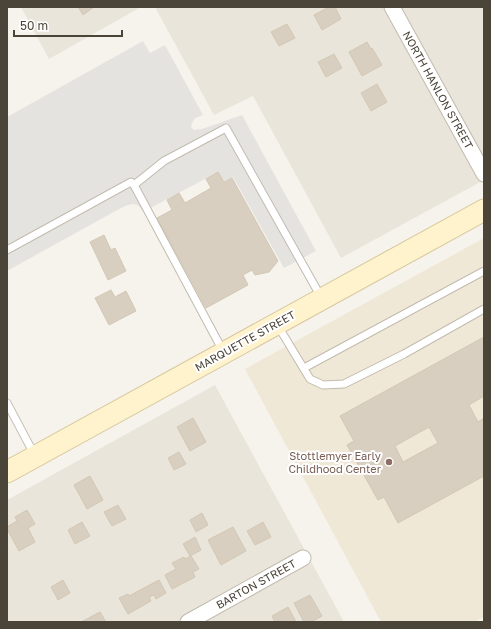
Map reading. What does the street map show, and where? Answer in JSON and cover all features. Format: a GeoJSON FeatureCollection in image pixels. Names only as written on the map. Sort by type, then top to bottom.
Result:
{"type":"FeatureCollection","features":[{"type":"Feature","properties":{"kind":"street","name":"NORTH HANLON STREET"},"geometry":{"type":"LineString","coordinates":[[392,7],[484,174]]}},
{"type":"Feature","properties":{"kind":"street","name":"MARQUETTE STREET"},"geometry":{"type":"LineString","coordinates":[[7,472],[484,210]]}},
{"type":"Feature","properties":{"kind":"street","name":"BARTON STREET"},"geometry":{"type":"LineString","coordinates":[[188,622],[303,558]]}},
{"type":"Feature","properties":{"kind":"lane"},"geometry":{"type":"LineString","coordinates":[[134,185],[164,161],[226,128],[322,299]]}},
{"type":"Feature","properties":{"kind":"lane"},"geometry":{"type":"LineString","coordinates":[[7,250],[131,182],[134,185],[224,353]]}},
{"type":"Feature","properties":{"kind":"lane"},"geometry":{"type":"LineString","coordinates":[[304,368],[484,271]]}},
{"type":"Feature","properties":{"kind":"lane"},"geometry":{"type":"LineString","coordinates":[[277,324],[310,378],[323,385],[344,384],[404,354],[484,309]]}},
{"type":"Feature","properties":{"kind":"lane"},"geometry":{"type":"LineString","coordinates":[[7,403],[35,456]]}},
{"type":"Feature","properties":{"kind":"shaded area"},"geometry":{"type":"Polygon","coordinates":[[[21,7],[141,7],[49,59],[21,7]]]}},
{"type":"Feature","properties":{"kind":"shaded area"},"geometry":{"type":"Polygon","coordinates":[[[155,7],[484,7],[484,180],[341,258],[253,96],[214,115],[155,7]]]}},
{"type":"Feature","properties":{"kind":"shaded area"},"geometry":{"type":"Polygon","coordinates":[[[143,41],[150,53],[165,45],[203,115],[195,118],[192,123],[191,127],[194,130],[202,129],[242,115],[316,251],[284,268],[233,177],[224,181],[218,172],[143,212],[139,206],[134,204],[121,208],[7,271],[7,117],[143,41]]]}},
{"type":"Feature","properties":{"kind":"shaded area","name":"Stottlemyer Early Childhood Center"},"geometry":{"type":"Polygon","coordinates":[[[484,238],[484,617],[474,622],[381,622],[245,369],[484,238]]]}},
{"type":"Feature","properties":{"kind":"shaded area"},"geometry":{"type":"Polygon","coordinates":[[[215,385],[344,622],[7,622],[7,500],[215,385]]]}},
{"type":"Feature","properties":{"kind":"building"},"geometry":{"type":"Polygon","coordinates":[[[78,7],[94,7],[83,15],[78,7]]]}},
{"type":"Feature","properties":{"kind":"building"},"geometry":{"type":"Polygon","coordinates":[[[329,7],[335,7],[341,19],[322,30],[314,15],[329,7]]]}},
{"type":"Feature","properties":{"kind":"building"},"geometry":{"type":"Polygon","coordinates":[[[287,24],[295,38],[279,46],[271,32],[287,24]]]}},
{"type":"Feature","properties":{"kind":"building"},"geometry":{"type":"Polygon","coordinates":[[[367,42],[382,65],[362,76],[349,52],[367,42]]]}},
{"type":"Feature","properties":{"kind":"building"},"geometry":{"type":"Polygon","coordinates":[[[334,54],[342,68],[326,77],[318,62],[334,54]]]}},
{"type":"Feature","properties":{"kind":"building"},"geometry":{"type":"Polygon","coordinates":[[[377,84],[387,102],[371,111],[361,93],[377,84]]]}},
{"type":"Feature","properties":{"kind":"building"},"geometry":{"type":"Polygon","coordinates":[[[218,172],[224,182],[232,178],[278,261],[269,272],[255,275],[252,270],[243,275],[248,285],[206,308],[157,218],[172,210],[167,200],[179,193],[185,203],[211,188],[206,179],[218,172]]]}},
{"type":"Feature","properties":{"kind":"building"},"geometry":{"type":"Polygon","coordinates":[[[104,235],[111,250],[115,248],[126,271],[108,280],[90,242],[104,235]]]}},
{"type":"Feature","properties":{"kind":"building"},"geometry":{"type":"Polygon","coordinates":[[[111,290],[115,297],[126,291],[136,311],[109,325],[95,298],[111,290]]]}},
{"type":"Feature","properties":{"kind":"building"},"geometry":{"type":"Polygon","coordinates":[[[484,337],[484,396],[469,405],[478,422],[484,418],[484,476],[398,523],[384,497],[378,500],[347,445],[354,441],[340,416],[484,337]],[[429,427],[395,446],[403,462],[438,443],[429,427]]]}},
{"type":"Feature","properties":{"kind":"building"},"geometry":{"type":"Polygon","coordinates":[[[193,418],[206,442],[190,451],[177,427],[193,418]]]}},
{"type":"Feature","properties":{"kind":"building"},"geometry":{"type":"Polygon","coordinates":[[[179,452],[186,464],[174,470],[168,458],[179,452]]]}},
{"type":"Feature","properties":{"kind":"building"},"geometry":{"type":"Polygon","coordinates":[[[90,476],[103,500],[87,509],[74,485],[90,476]]]}},
{"type":"Feature","properties":{"kind":"building"},"geometry":{"type":"Polygon","coordinates":[[[118,505],[126,519],[112,526],[104,512],[118,505]]]}},
{"type":"Feature","properties":{"kind":"building"},"geometry":{"type":"Polygon","coordinates":[[[27,510],[35,524],[28,528],[35,542],[19,551],[7,527],[17,521],[15,517],[27,510]]]}},
{"type":"Feature","properties":{"kind":"building"},"geometry":{"type":"Polygon","coordinates":[[[202,513],[208,525],[196,532],[190,520],[202,513]]]}},
{"type":"Feature","properties":{"kind":"building"},"geometry":{"type":"Polygon","coordinates":[[[82,522],[90,536],[75,544],[68,530],[82,522]]]}},
{"type":"Feature","properties":{"kind":"building"},"geometry":{"type":"Polygon","coordinates":[[[263,522],[271,537],[255,545],[247,531],[263,522]]]}},
{"type":"Feature","properties":{"kind":"building"},"geometry":{"type":"Polygon","coordinates":[[[233,527],[246,551],[221,565],[208,540],[233,527]]]}},
{"type":"Feature","properties":{"kind":"building"},"geometry":{"type":"Polygon","coordinates":[[[195,537],[201,550],[190,556],[183,544],[195,537]]]}},
{"type":"Feature","properties":{"kind":"building"},"geometry":{"type":"Polygon","coordinates":[[[191,556],[199,569],[193,572],[195,577],[172,589],[165,575],[176,569],[172,563],[184,557],[185,559],[191,556]]]}},
{"type":"Feature","properties":{"kind":"building"},"geometry":{"type":"Polygon","coordinates":[[[63,580],[70,593],[58,600],[51,587],[63,580]]]}},
{"type":"Feature","properties":{"kind":"building"},"geometry":{"type":"Polygon","coordinates":[[[159,580],[166,593],[156,599],[154,595],[149,597],[151,601],[128,614],[119,598],[128,594],[129,596],[159,580]]]}},
{"type":"Feature","properties":{"kind":"building"},"geometry":{"type":"Polygon","coordinates":[[[310,595],[322,616],[311,622],[304,622],[294,603],[310,595]]]}},
{"type":"Feature","properties":{"kind":"building"},"geometry":{"type":"Polygon","coordinates":[[[288,607],[296,622],[275,622],[272,616],[288,607]]]}},
{"type":"Feature","properties":{"kind":"building"},"geometry":{"type":"Polygon","coordinates":[[[100,612],[106,622],[81,622],[100,612]]]}},
{"type":"Feature","properties":{"kind":"place","name":"Stottlemyer Early Childhood Center"},"geometry":{"type":"Point","coordinates":[389,462]}}]}
